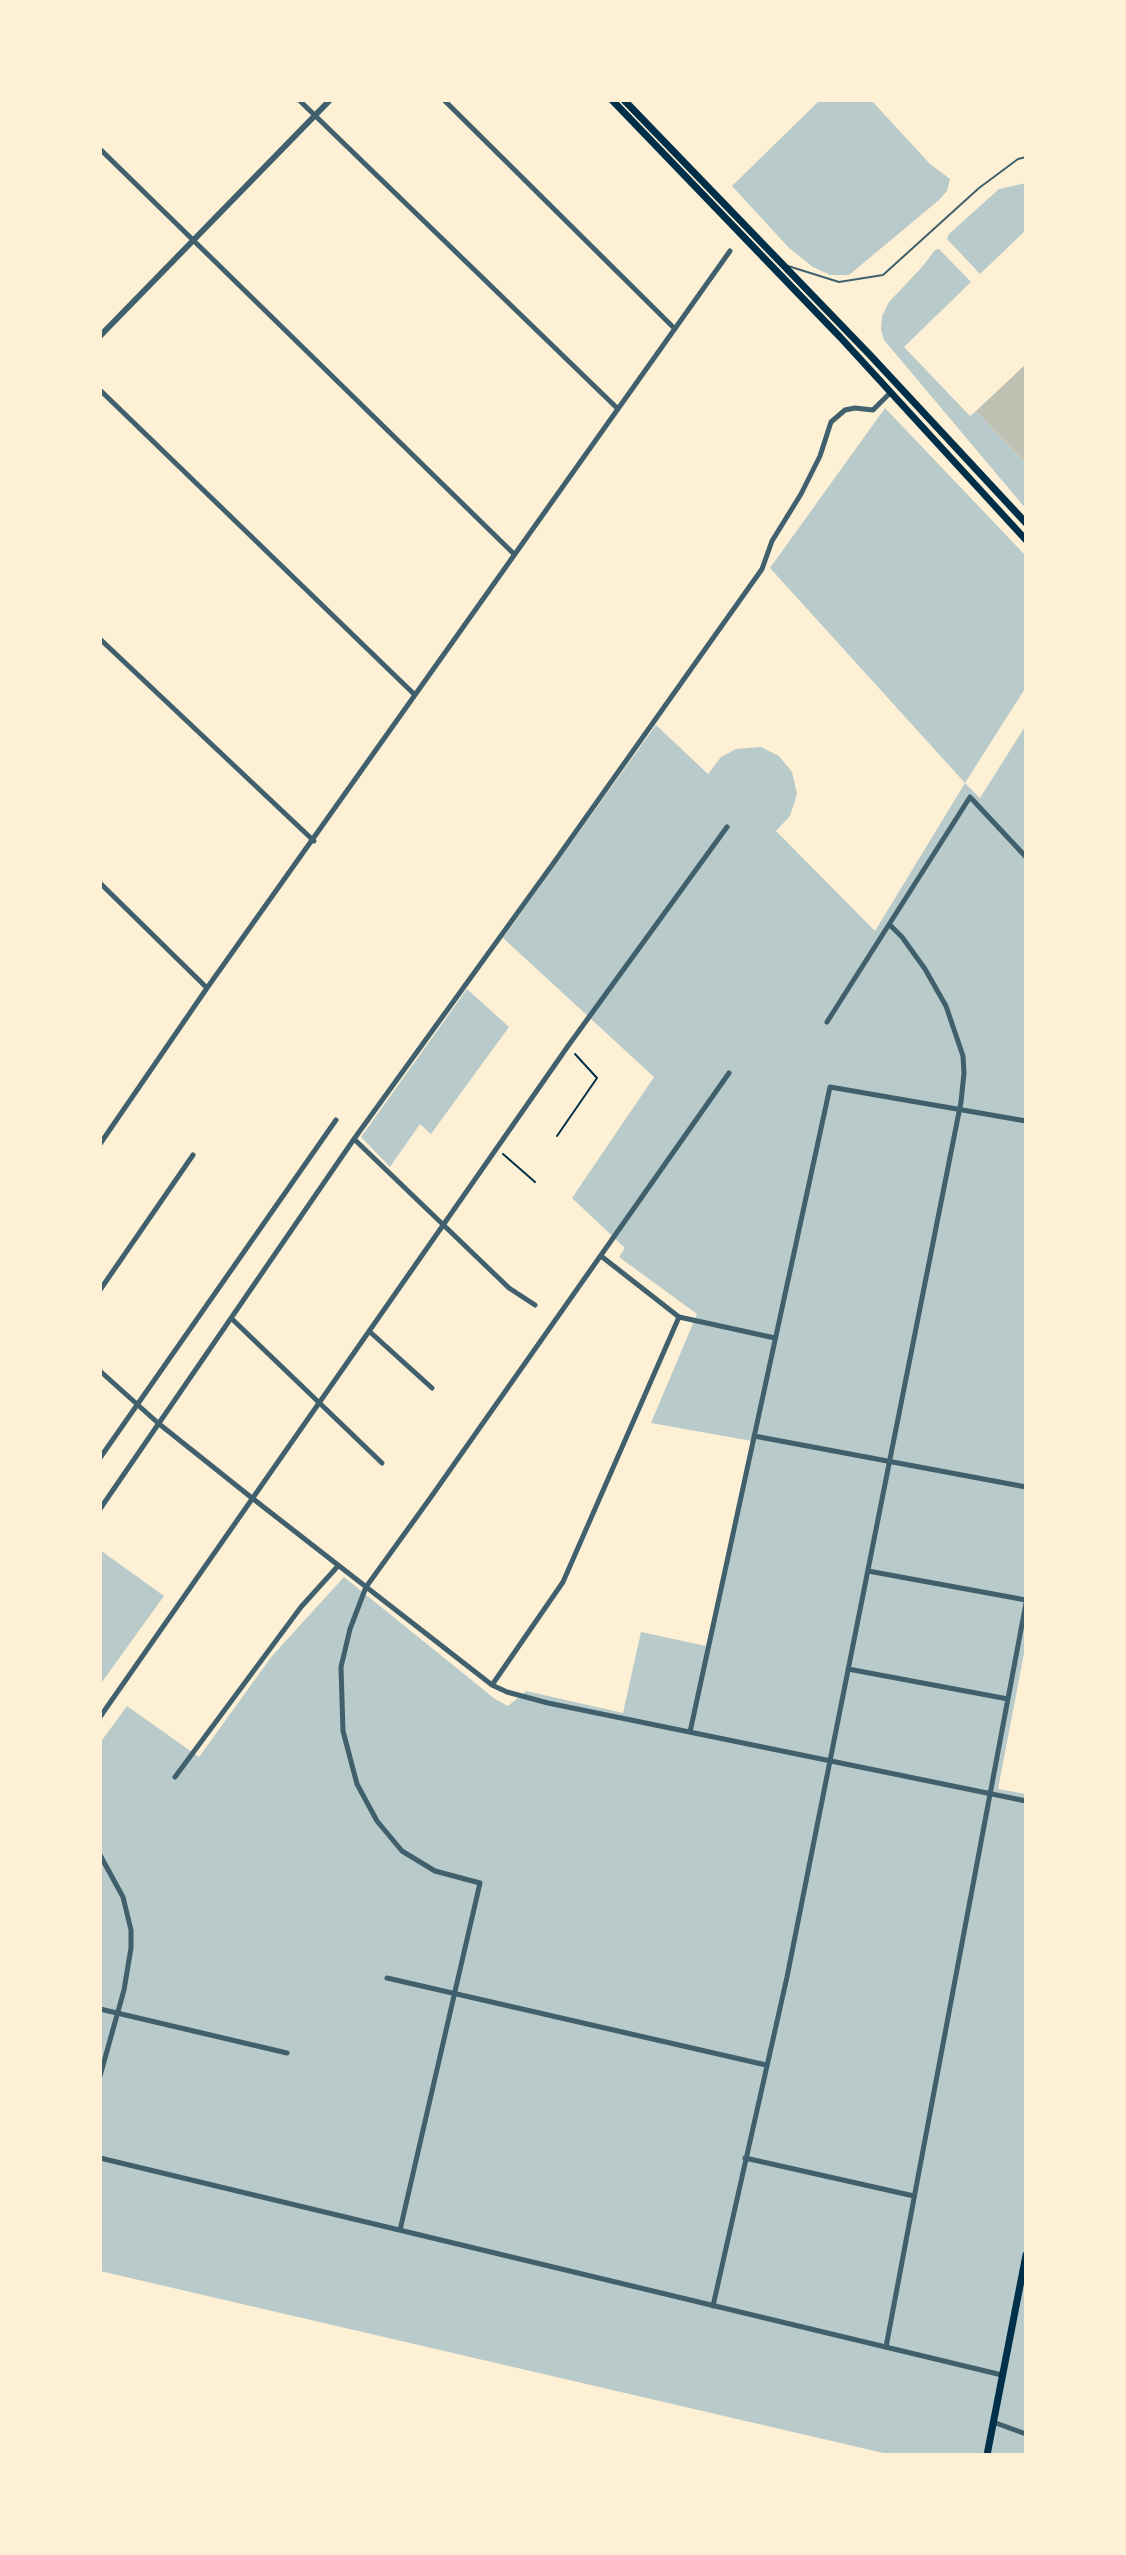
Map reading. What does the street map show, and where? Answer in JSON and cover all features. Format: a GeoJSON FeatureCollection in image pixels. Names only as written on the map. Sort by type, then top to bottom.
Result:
{"type":"FeatureCollection","features":[{"type":"Feature","properties":{"kind":"main road"},"geometry":{"type":"LineString","coordinates":[[612,100],[891,392],[1026,540]]}},
{"type":"Feature","properties":{"kind":"main road"},"geometry":{"type":"LineString","coordinates":[[624,100],[870,355],[1026,523]]}},
{"type":"Feature","properties":{"kind":"main road"},"geometry":{"type":"LineString","coordinates":[[987,2455],[1026,2255]]}},
{"type":"Feature","properties":{"kind":"street"},"geometry":{"type":"LineString","coordinates":[[299,100],[618,409]]}},
{"type":"Feature","properties":{"kind":"street"},"geometry":{"type":"LineString","coordinates":[[100,336],[330,100]]}},
{"type":"Feature","properties":{"kind":"street"},"geometry":{"type":"LineString","coordinates":[[444,100],[675,329]]}},
{"type":"Feature","properties":{"kind":"street"},"geometry":{"type":"LineString","coordinates":[[100,149],[514,554]]}},
{"type":"Feature","properties":{"kind":"street"},"geometry":{"type":"LineString","coordinates":[[100,1144],[207,988],[730,251]]}},
{"type":"Feature","properties":{"kind":"street"},"geometry":{"type":"LineString","coordinates":[[100,390],[416,696]]}},
{"type":"Feature","properties":{"kind":"street"},"geometry":{"type":"LineString","coordinates":[[100,1509],[354,1139],[762,569],[772,541],[820,456],[831,422],[845,410],[873,410],[891,392]]}},
{"type":"Feature","properties":{"kind":"street"},"geometry":{"type":"LineString","coordinates":[[100,639],[314,841]]}},
{"type":"Feature","properties":{"kind":"street"},"geometry":{"type":"LineString","coordinates":[[827,1022],[970,797],[1026,857]]}},
{"type":"Feature","properties":{"kind":"street"},"geometry":{"type":"LineString","coordinates":[[100,1717],[496,1148],[727,827]]}},
{"type":"Feature","properties":{"kind":"street"},"geometry":{"type":"LineString","coordinates":[[100,883],[207,988]]}},
{"type":"Feature","properties":{"kind":"street"},"geometry":{"type":"LineString","coordinates":[[713,2306],[787,1977],[960,1110],[964,1073],[956,1031],[935,984],[890,925]]}},
{"type":"Feature","properties":{"kind":"street"},"geometry":{"type":"LineString","coordinates":[[400,2230],[480,1883],[435,1871],[402,1851],[377,1821],[357,1784],[343,1731],[341,1667],[350,1629],[366,1587],[729,1073]]}},
{"type":"Feature","properties":{"kind":"street"},"geometry":{"type":"LineString","coordinates":[[690,1732],[830,1087],[1026,1121]]}},
{"type":"Feature","properties":{"kind":"street"},"geometry":{"type":"LineString","coordinates":[[100,1458],[336,1120]]}},
{"type":"Feature","properties":{"kind":"street"},"geometry":{"type":"LineString","coordinates":[[100,1129],[106,1135]]}},
{"type":"Feature","properties":{"kind":"street"},"geometry":{"type":"LineString","coordinates":[[354,1139],[509,1288],[535,1305]]}},
{"type":"Feature","properties":{"kind":"street"},"geometry":{"type":"LineString","coordinates":[[100,1290],[193,1155]]}},
{"type":"Feature","properties":{"kind":"street"},"geometry":{"type":"LineString","coordinates":[[601,1256],[679,1317],[775,1338]]}},
{"type":"Feature","properties":{"kind":"street"},"geometry":{"type":"LineString","coordinates":[[492,1685],[563,1582],[679,1317]]}},
{"type":"Feature","properties":{"kind":"street"},"geometry":{"type":"LineString","coordinates":[[231,1318],[382,1463]]}},
{"type":"Feature","properties":{"kind":"street"},"geometry":{"type":"LineString","coordinates":[[369,1331],[432,1388]]}},
{"type":"Feature","properties":{"kind":"street"},"geometry":{"type":"LineString","coordinates":[[100,1371],[158,1423],[492,1685],[538,1701],[1026,1801]]}},
{"type":"Feature","properties":{"kind":"street"},"geometry":{"type":"LineString","coordinates":[[754,1436],[1026,1487]]}},
{"type":"Feature","properties":{"kind":"street"},"geometry":{"type":"LineString","coordinates":[[175,1777],[301,1607],[338,1566]]}},
{"type":"Feature","properties":{"kind":"street"},"geometry":{"type":"LineString","coordinates":[[868,1571],[1026,1602],[886,2347]]}},
{"type":"Feature","properties":{"kind":"street"},"geometry":{"type":"LineString","coordinates":[[848,1669],[1008,1699]]}},
{"type":"Feature","properties":{"kind":"street"},"geometry":{"type":"LineString","coordinates":[[100,1855],[123,1897],[131,1930],[130,1962],[100,2076]]}},
{"type":"Feature","properties":{"kind":"street"},"geometry":{"type":"LineString","coordinates":[[387,1978],[766,2065]]}},
{"type":"Feature","properties":{"kind":"street"},"geometry":{"type":"LineString","coordinates":[[100,2009],[287,2053]]}},
{"type":"Feature","properties":{"kind":"street"},"geometry":{"type":"LineString","coordinates":[[100,2158],[1002,2375]]}},
{"type":"Feature","properties":{"kind":"street"},"geometry":{"type":"LineString","coordinates":[[745,2158],[914,2196]]}},
{"type":"Feature","properties":{"kind":"street"},"geometry":{"type":"LineString","coordinates":[[993,2422],[1026,2434]]}},
{"type":"Feature","properties":{"kind":"lane"},"geometry":{"type":"LineString","coordinates":[[783,265],[839,282],[883,275],[979,188],[1018,159],[1026,157]]}},
{"type":"Feature","properties":{"kind":"path"},"geometry":{"type":"LineString","coordinates":[[557,1136],[597,1078],[568,1046]]}},
{"type":"Feature","properties":{"kind":"path"},"geometry":{"type":"LineString","coordinates":[[496,1148],[535,1182]]}},
{"type":"Feature","properties":{"kind":"shaded area"},"geometry":{"type":"Polygon","coordinates":[[[820,100],[871,100],[930,164],[950,179],[947,191],[939,200],[849,275],[830,275],[813,267],[789,248],[732,186],[820,100]]]}},
{"type":"Feature","properties":{"kind":"shaded area"},"geometry":{"type":"Polygon","coordinates":[[[1026,183],[1026,230],[980,274],[947,239],[949,234],[999,189],[1026,183]]]}},
{"type":"Feature","properties":{"kind":"shaded area"},"geometry":{"type":"Polygon","coordinates":[[[939,249],[971,282],[904,347],[970,416],[976,411],[1026,463],[1026,509],[884,340],[882,316],[889,302],[939,249]]]}},
{"type":"Feature","properties":{"kind":"shaded area"},"geometry":{"type":"Polygon","coordinates":[[[885,408],[1026,556],[1026,687],[965,783],[770,568],[885,408]]]}},
{"type":"Feature","properties":{"kind":"shaded area"},"geometry":{"type":"Polygon","coordinates":[[[656,725],[708,774],[721,757],[736,749],[761,747],[779,756],[792,772],[797,794],[790,816],[776,831],[875,931],[965,783],[980,798],[1026,725],[1026,1643],[998,1789],[1026,1794],[1026,2455],[892,2455],[100,2271],[100,1743],[127,1706],[199,1757],[272,1656],[344,1577],[495,1699],[508,1706],[526,1691],[623,1713],[641,1632],[706,1646],[752,1441],[651,1423],[697,1314],[619,1257],[625,1248],[572,1198],[654,1077],[503,938],[656,725]]]}},
{"type":"Feature","properties":{"kind":"shaded area"},"geometry":{"type":"Polygon","coordinates":[[[467,989],[509,1027],[431,1134],[420,1124],[390,1167],[361,1137],[467,989]]]}},
{"type":"Feature","properties":{"kind":"shaded area"},"geometry":{"type":"Polygon","coordinates":[[[100,1550],[164,1596],[102,1682],[100,1680],[100,1550]]]}},
{"type":"Feature","properties":{"kind":"building"},"geometry":{"type":"Polygon","coordinates":[[[1026,364],[1026,463],[976,411],[1026,364]]]}}]}
